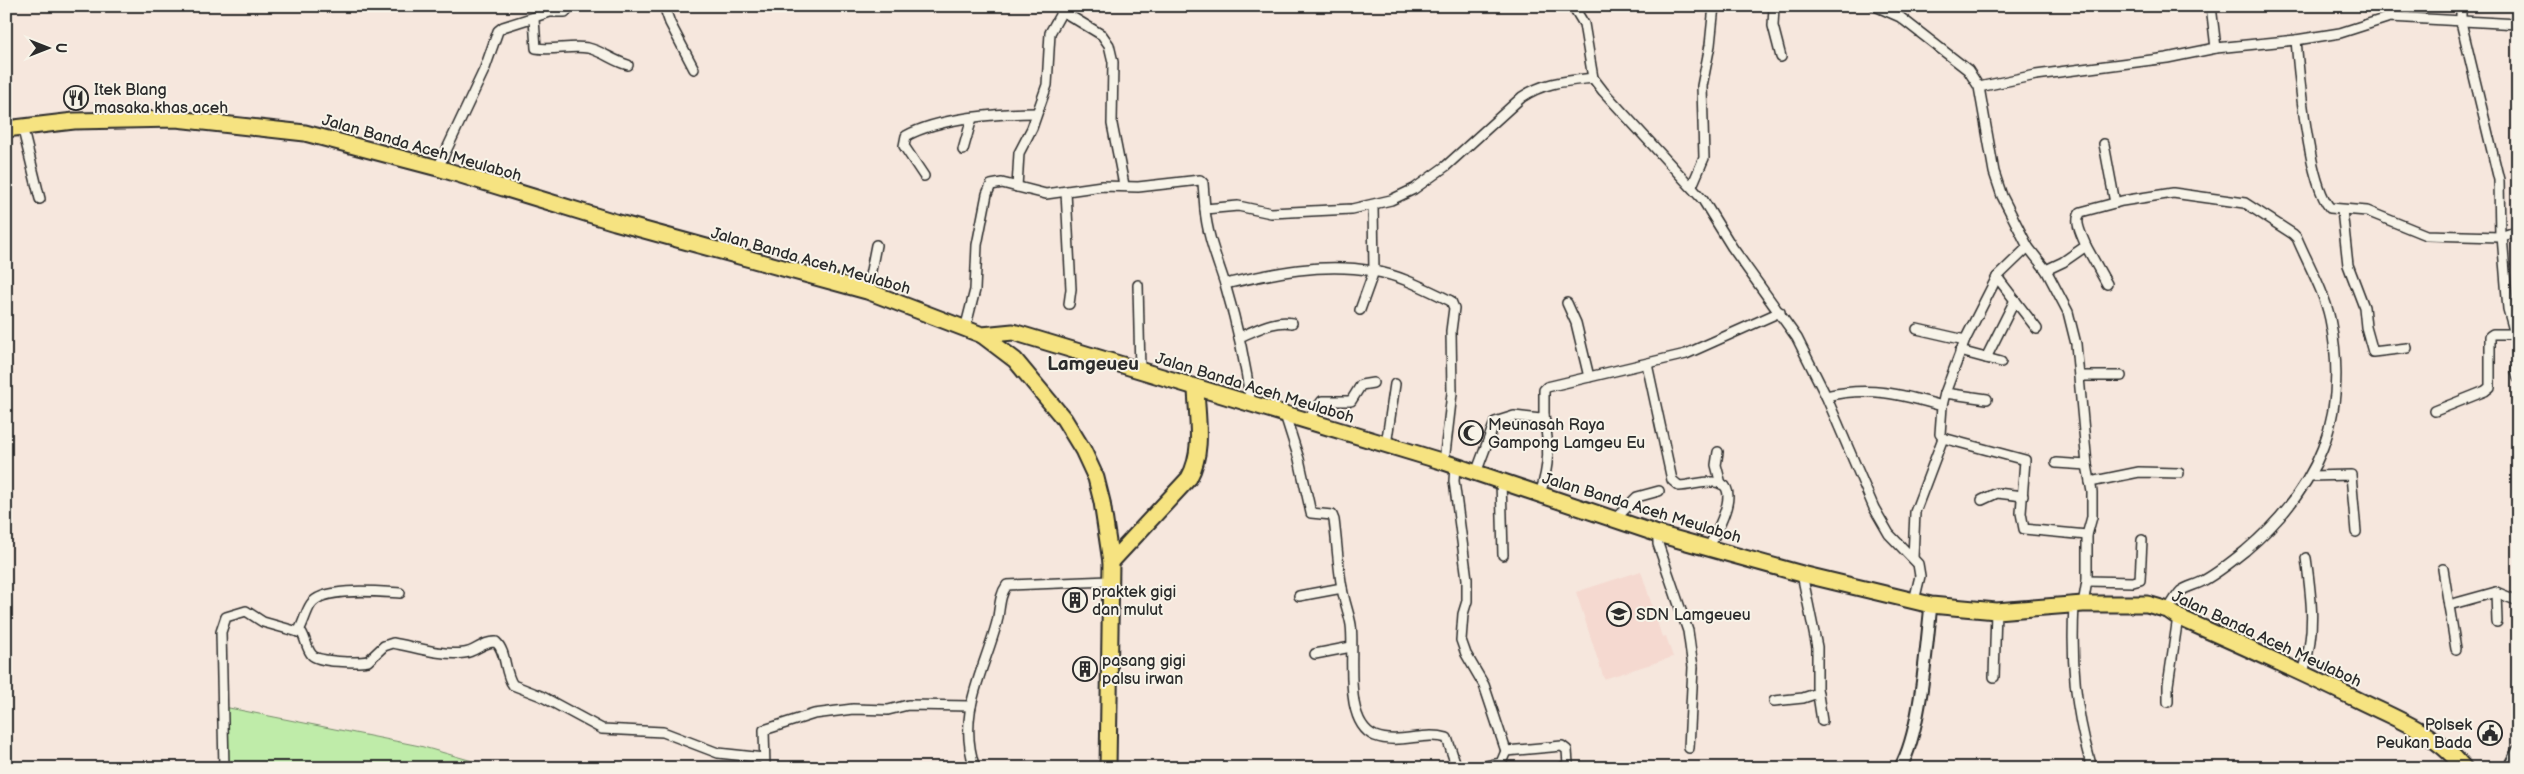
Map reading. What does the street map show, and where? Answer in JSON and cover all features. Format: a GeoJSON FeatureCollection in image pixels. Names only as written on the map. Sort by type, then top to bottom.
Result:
{"type":"FeatureCollection","features":[{"type":"Feature","properties":{"kind":"highway","name":"Jalan Banda Aceh Meulaboh"},"geometry":{"type":"LineString","coordinates":[[6,129],[22,126],[124,119],[176,118],[305,133],[438,168],[615,222],[867,291],[982,335],[1013,332],[1450,464],[1658,534],[1802,574],[1931,605],[1996,611],[2078,604],[2147,604],[2303,673],[2427,734],[2449,750],[2464,768]]}},
{"type":"Feature","properties":{"kind":"highway"},"geometry":{"type":"LineString","coordinates":[[982,335],[1015,360],[1064,419],[1083,450],[1096,478],[1102,502],[1111,562],[1109,581],[1108,768]]}},
{"type":"Feature","properties":{"kind":"highway"},"geometry":{"type":"LineString","coordinates":[[1111,562],[1189,478],[1193,470],[1198,457],[1196,388]]}},
{"type":"Feature","properties":{"kind":"street"},"geometry":{"type":"LineString","coordinates":[[438,168],[485,68],[498,31],[506,26],[534,19],[550,12],[565,12],[571,6]]}},
{"type":"Feature","properties":{"kind":"street"},"geometry":{"type":"LineString","coordinates":[[664,6],[670,23],[694,69]]}},
{"type":"Feature","properties":{"kind":"street"},"geometry":{"type":"LineString","coordinates":[[1692,186],[1704,158],[1702,86],[1710,44],[1714,6]]}},
{"type":"Feature","properties":{"kind":"street"},"geometry":{"type":"LineString","coordinates":[[1774,6],[1773,26],[1781,57]]}},
{"type":"Feature","properties":{"kind":"street"},"geometry":{"type":"LineString","coordinates":[[1875,6],[1900,16],[1968,70],[1979,87],[1994,172],[2002,196],[2028,247],[2046,270],[2068,312],[2076,344],[2080,376],[2092,517],[2087,535],[2087,581],[2078,604],[2072,654],[2075,693],[2090,761],[2088,768]]}},
{"type":"Feature","properties":{"kind":"street"},"geometry":{"type":"LineString","coordinates":[[1900,16],[1903,6]]}},
{"type":"Feature","properties":{"kind":"street"},"geometry":{"type":"LineString","coordinates":[[2211,6],[2216,48]]}},
{"type":"Feature","properties":{"kind":"street"},"geometry":{"type":"LineString","coordinates":[[2390,17],[2391,6]]}},
{"type":"Feature","properties":{"kind":"street"},"geometry":{"type":"LineString","coordinates":[[2434,411],[2485,391],[2490,387],[2490,336],[2493,334],[2517,333],[2508,309],[2501,236],[2499,180],[2461,22],[2461,6]]}},
{"type":"Feature","properties":{"kind":"street"},"geometry":{"type":"LineString","coordinates":[[1576,7],[1584,24],[1593,78],[1659,153],[1692,186],[1732,247],[1797,338],[1826,396],[1874,508],[1889,534],[1913,558],[1920,569],[1914,601]]}},
{"type":"Feature","properties":{"kind":"street"},"geometry":{"type":"LineString","coordinates":[[1018,187],[1019,153],[1032,128],[1048,81],[1050,33],[1062,9],[1102,35],[1108,45],[1113,62],[1112,124],[1124,186]]}},
{"type":"Feature","properties":{"kind":"street"},"geometry":{"type":"LineString","coordinates":[[1979,87],[2036,75],[2167,58],[2216,48],[2296,40],[2350,30],[2390,17],[2518,24]]}},
{"type":"Feature","properties":{"kind":"street"},"geometry":{"type":"LineString","coordinates":[[534,19],[536,48],[588,48],[615,62],[628,65]]}},
{"type":"Feature","properties":{"kind":"street"},"geometry":{"type":"LineString","coordinates":[[2296,40],[2300,90],[2313,161],[2326,204],[2330,208],[2367,211],[2420,234],[2501,236],[2518,231]]}},
{"type":"Feature","properties":{"kind":"street"},"geometry":{"type":"LineString","coordinates":[[1205,209],[1238,206],[1271,214],[1373,206],[1414,189],[1446,166],[1522,97],[1534,89],[1545,84],[1593,78]]}},
{"type":"Feature","properties":{"kind":"street"},"geometry":{"type":"LineString","coordinates":[[924,176],[904,146],[906,136],[972,118],[1001,113],[1036,113]]}},
{"type":"Feature","properties":{"kind":"street"},"geometry":{"type":"LineString","coordinates":[[963,150],[972,118]]}},
{"type":"Feature","properties":{"kind":"street"},"geometry":{"type":"LineString","coordinates":[[22,126],[40,199]]}},
{"type":"Feature","properties":{"kind":"street"},"geometry":{"type":"LineString","coordinates":[[2104,144],[2115,203]]}},
{"type":"Feature","properties":{"kind":"street"},"geometry":{"type":"LineString","coordinates":[[965,329],[975,290],[977,245],[988,188],[994,184],[1018,187],[1039,193],[1200,180],[1203,183],[1208,232],[1225,284],[1239,337],[1251,405]]}},
{"type":"Feature","properties":{"kind":"street"},"geometry":{"type":"LineString","coordinates":[[1066,192],[1071,289],[1069,304]]}},
{"type":"Feature","properties":{"kind":"street"},"geometry":{"type":"LineString","coordinates":[[2107,284],[2086,246],[2078,223],[2078,215],[2082,212],[2158,194],[2173,193],[2245,203],[2297,238],[2326,304],[2338,372],[2338,383],[2325,445],[2311,476],[2297,498],[2246,550],[2222,569],[2182,591],[2173,614],[2168,702]]}},
{"type":"Feature","properties":{"kind":"street"},"geometry":{"type":"LineString","coordinates":[[1360,310],[1374,271],[1373,206]]}},
{"type":"Feature","properties":{"kind":"street"},"geometry":{"type":"LineString","coordinates":[[2342,210],[2348,265],[2364,306],[2366,327],[2373,352],[2407,348]]}},
{"type":"Feature","properties":{"kind":"street"},"geometry":{"type":"LineString","coordinates":[[867,291],[876,245]]}},
{"type":"Feature","properties":{"kind":"street"},"geometry":{"type":"LineString","coordinates":[[2046,270],[2063,262],[2086,246]]}},
{"type":"Feature","properties":{"kind":"street"},"geometry":{"type":"LineString","coordinates":[[2028,247],[1997,277],[1965,340],[1945,393],[1940,434],[1943,438],[2025,460],[2021,513],[2024,529],[2087,535]]}},
{"type":"Feature","properties":{"kind":"street"},"geometry":{"type":"LineString","coordinates":[[1225,284],[1281,271],[1333,268],[1374,271],[1420,286],[1453,304],[1450,464],[1467,579],[1467,601],[1463,614],[1461,640],[1466,654],[1484,685],[1506,751],[1501,763],[1476,768]]}},
{"type":"Feature","properties":{"kind":"street"},"geometry":{"type":"LineString","coordinates":[[1997,277],[2038,329]]}},
{"type":"Feature","properties":{"kind":"street"},"geometry":{"type":"LineString","coordinates":[[1138,284],[1140,371]]}},
{"type":"Feature","properties":{"kind":"street"},"geometry":{"type":"LineString","coordinates":[[1986,358],[2015,300]]}},
{"type":"Feature","properties":{"kind":"street"},"geometry":{"type":"LineString","coordinates":[[1567,303],[1576,323],[1589,377]]}},
{"type":"Feature","properties":{"kind":"street"},"geometry":{"type":"LineString","coordinates":[[1540,494],[1549,463],[1549,444],[1544,415],[1545,388],[1686,354],[1780,312]]}},
{"type":"Feature","properties":{"kind":"street"},"geometry":{"type":"LineString","coordinates":[[1239,337],[1283,322],[1292,323]]}},
{"type":"Feature","properties":{"kind":"street"},"geometry":{"type":"LineString","coordinates":[[1917,329],[1965,340]]}},
{"type":"Feature","properties":{"kind":"street"},"geometry":{"type":"LineString","coordinates":[[1960,351],[2001,362]]}},
{"type":"Feature","properties":{"kind":"street"},"geometry":{"type":"LineString","coordinates":[[1647,364],[1672,480],[1679,486],[1714,482],[1721,484]]}},
{"type":"Feature","properties":{"kind":"street"},"geometry":{"type":"LineString","coordinates":[[2080,376],[2121,376]]}},
{"type":"Feature","properties":{"kind":"street"},"geometry":{"type":"LineString","coordinates":[[1308,420],[1322,401],[1351,401],[1361,385],[1374,383]]}},
{"type":"Feature","properties":{"kind":"street"},"geometry":{"type":"LineString","coordinates":[[1386,445],[1395,384]]}},
{"type":"Feature","properties":{"kind":"street"},"geometry":{"type":"LineString","coordinates":[[1826,396],[1852,392],[1885,392],[1942,406]]}},
{"type":"Feature","properties":{"kind":"street"},"geometry":{"type":"LineString","coordinates":[[1945,393],[1987,399]]}},
{"type":"Feature","properties":{"kind":"street"},"geometry":{"type":"LineString","coordinates":[[1285,415],[1299,459],[1311,513],[1327,513],[1332,515],[1334,520],[1342,588],[1351,628],[1352,690],[1355,708],[1360,719],[1373,735],[1400,740],[1436,735],[1447,738],[1457,768]]}},
{"type":"Feature","properties":{"kind":"street"},"geometry":{"type":"LineString","coordinates":[[1476,473],[1495,422],[1506,417],[1540,419],[1544,415]]}},
{"type":"Feature","properties":{"kind":"street"},"geometry":{"type":"LineString","coordinates":[[1913,558],[1915,512],[1943,438]]}},
{"type":"Feature","properties":{"kind":"street"},"geometry":{"type":"LineString","coordinates":[[1709,547],[1728,506],[1728,492],[1721,484],[1716,464],[1718,452]]}},
{"type":"Feature","properties":{"kind":"street"},"geometry":{"type":"LineString","coordinates":[[2056,463],[2087,465]]}},
{"type":"Feature","properties":{"kind":"street"},"geometry":{"type":"LineString","coordinates":[[2090,482],[2139,472],[2179,473]]}},
{"type":"Feature","properties":{"kind":"street"},"geometry":{"type":"LineString","coordinates":[[2311,476],[2351,475],[2356,532]]}},
{"type":"Feature","properties":{"kind":"street"},"geometry":{"type":"LineString","coordinates":[[1501,480],[1503,555]]}},
{"type":"Feature","properties":{"kind":"street"},"geometry":{"type":"LineString","coordinates":[[1615,519],[1638,497],[1659,491]]}},
{"type":"Feature","properties":{"kind":"street"},"geometry":{"type":"LineString","coordinates":[[1982,500],[1998,493],[2023,496]]}},
{"type":"Feature","properties":{"kind":"street"},"geometry":{"type":"LineString","coordinates":[[1658,534],[1658,544],[1688,631],[1692,658],[1688,748]]}},
{"type":"Feature","properties":{"kind":"street"},"geometry":{"type":"LineString","coordinates":[[2087,581],[2133,582],[2140,580],[2142,540]]}},
{"type":"Feature","properties":{"kind":"street"},"geometry":{"type":"LineString","coordinates":[[2303,673],[2311,647],[2313,624],[2306,558]]}},
{"type":"Feature","properties":{"kind":"street"},"geometry":{"type":"LineString","coordinates":[[2443,569],[2456,649]]}},
{"type":"Feature","properties":{"kind":"street"},"geometry":{"type":"LineString","coordinates":[[1802,574],[1817,647],[1818,693],[1822,721]]}},
{"type":"Feature","properties":{"kind":"street"},"geometry":{"type":"LineString","coordinates":[[975,768],[972,759],[969,722],[970,706],[978,674],[997,623],[1002,592],[1007,585],[1109,581]]}},
{"type":"Feature","properties":{"kind":"street"},"geometry":{"type":"LineString","coordinates":[[1299,596],[1342,588]]}},
{"type":"Feature","properties":{"kind":"street"},"geometry":{"type":"LineString","coordinates":[[298,632],[312,603],[319,598],[349,590],[400,593]]}},
{"type":"Feature","properties":{"kind":"street"},"geometry":{"type":"LineString","coordinates":[[2449,605],[2496,592],[2518,601]]}},
{"type":"Feature","properties":{"kind":"street"},"geometry":{"type":"LineString","coordinates":[[2496,592],[2497,622]]}},
{"type":"Feature","properties":{"kind":"street"},"geometry":{"type":"LineString","coordinates":[[1900,768],[1906,757],[1916,718],[1931,605]]}},
{"type":"Feature","properties":{"kind":"street"},"geometry":{"type":"LineString","coordinates":[[224,768],[221,632],[226,617],[246,611],[263,622],[302,633],[310,654],[315,658],[368,661],[384,646],[393,643],[460,654],[472,652],[485,643],[496,642],[500,646],[506,671],[513,685],[554,702],[594,726],[610,731],[663,732],[718,753],[765,763],[764,730],[814,714],[853,709],[888,710],[908,705],[970,706]]}},
{"type":"Feature","properties":{"kind":"street"},"geometry":{"type":"LineString","coordinates":[[1994,677],[1996,611]]}},
{"type":"Feature","properties":{"kind":"street"},"geometry":{"type":"LineString","coordinates":[[1315,654],[1351,647]]}},
{"type":"Feature","properties":{"kind":"street"},"geometry":{"type":"LineString","coordinates":[[1774,701],[1813,696],[1818,693]]}},
{"type":"Feature","properties":{"kind":"street"},"geometry":{"type":"LineString","coordinates":[[1506,751],[1562,746],[1567,750],[1568,764],[1561,768]]}},
{"type":"Feature","properties":{"kind":"street"},"geometry":{"type":"LineString","coordinates":[[2509,768],[2518,750]]}},
{"type":"Feature","properties":{"kind":"shaded area","name":"SDN Lamgeueu"},"geometry":{"type":"Polygon","coordinates":[[[1641,571],[1662,637],[1666,636],[1673,657],[1604,679],[1576,592],[1641,571]]]}},
{"type":"Feature","properties":{"kind":"green space"},"geometry":{"type":"Polygon","coordinates":[[[219,706],[420,746],[483,764],[482,768],[221,768],[219,706]]]}},
{"type":"Feature","properties":{"kind":"place","name":"Itek Blang masaka khas aceh"},"geometry":{"type":"Point","coordinates":[76,98]}},
{"type":"Feature","properties":{"kind":"place","name":"Meunasah Raya Gampong Lamgeu Eu"},"geometry":{"type":"Point","coordinates":[1471,433]}},
{"type":"Feature","properties":{"kind":"place","name":"praktek gigi dan mulut"},"geometry":{"type":"Point","coordinates":[1075,600]}},
{"type":"Feature","properties":{"kind":"place","name":"SDN Lamgeueu"},"geometry":{"type":"Point","coordinates":[1619,614]}},
{"type":"Feature","properties":{"kind":"place","name":"pasang gigi palsu irwan"},"geometry":{"type":"Point","coordinates":[1085,669]}},
{"type":"Feature","properties":{"kind":"place","name":"Polsek Peukan Bada"},"geometry":{"type":"Point","coordinates":[2490,733]}},
{"type":"Feature","properties":{"kind":"district","name":"Lamgeueu"},"geometry":{"type":"Point","coordinates":[1093,363]}}]}
